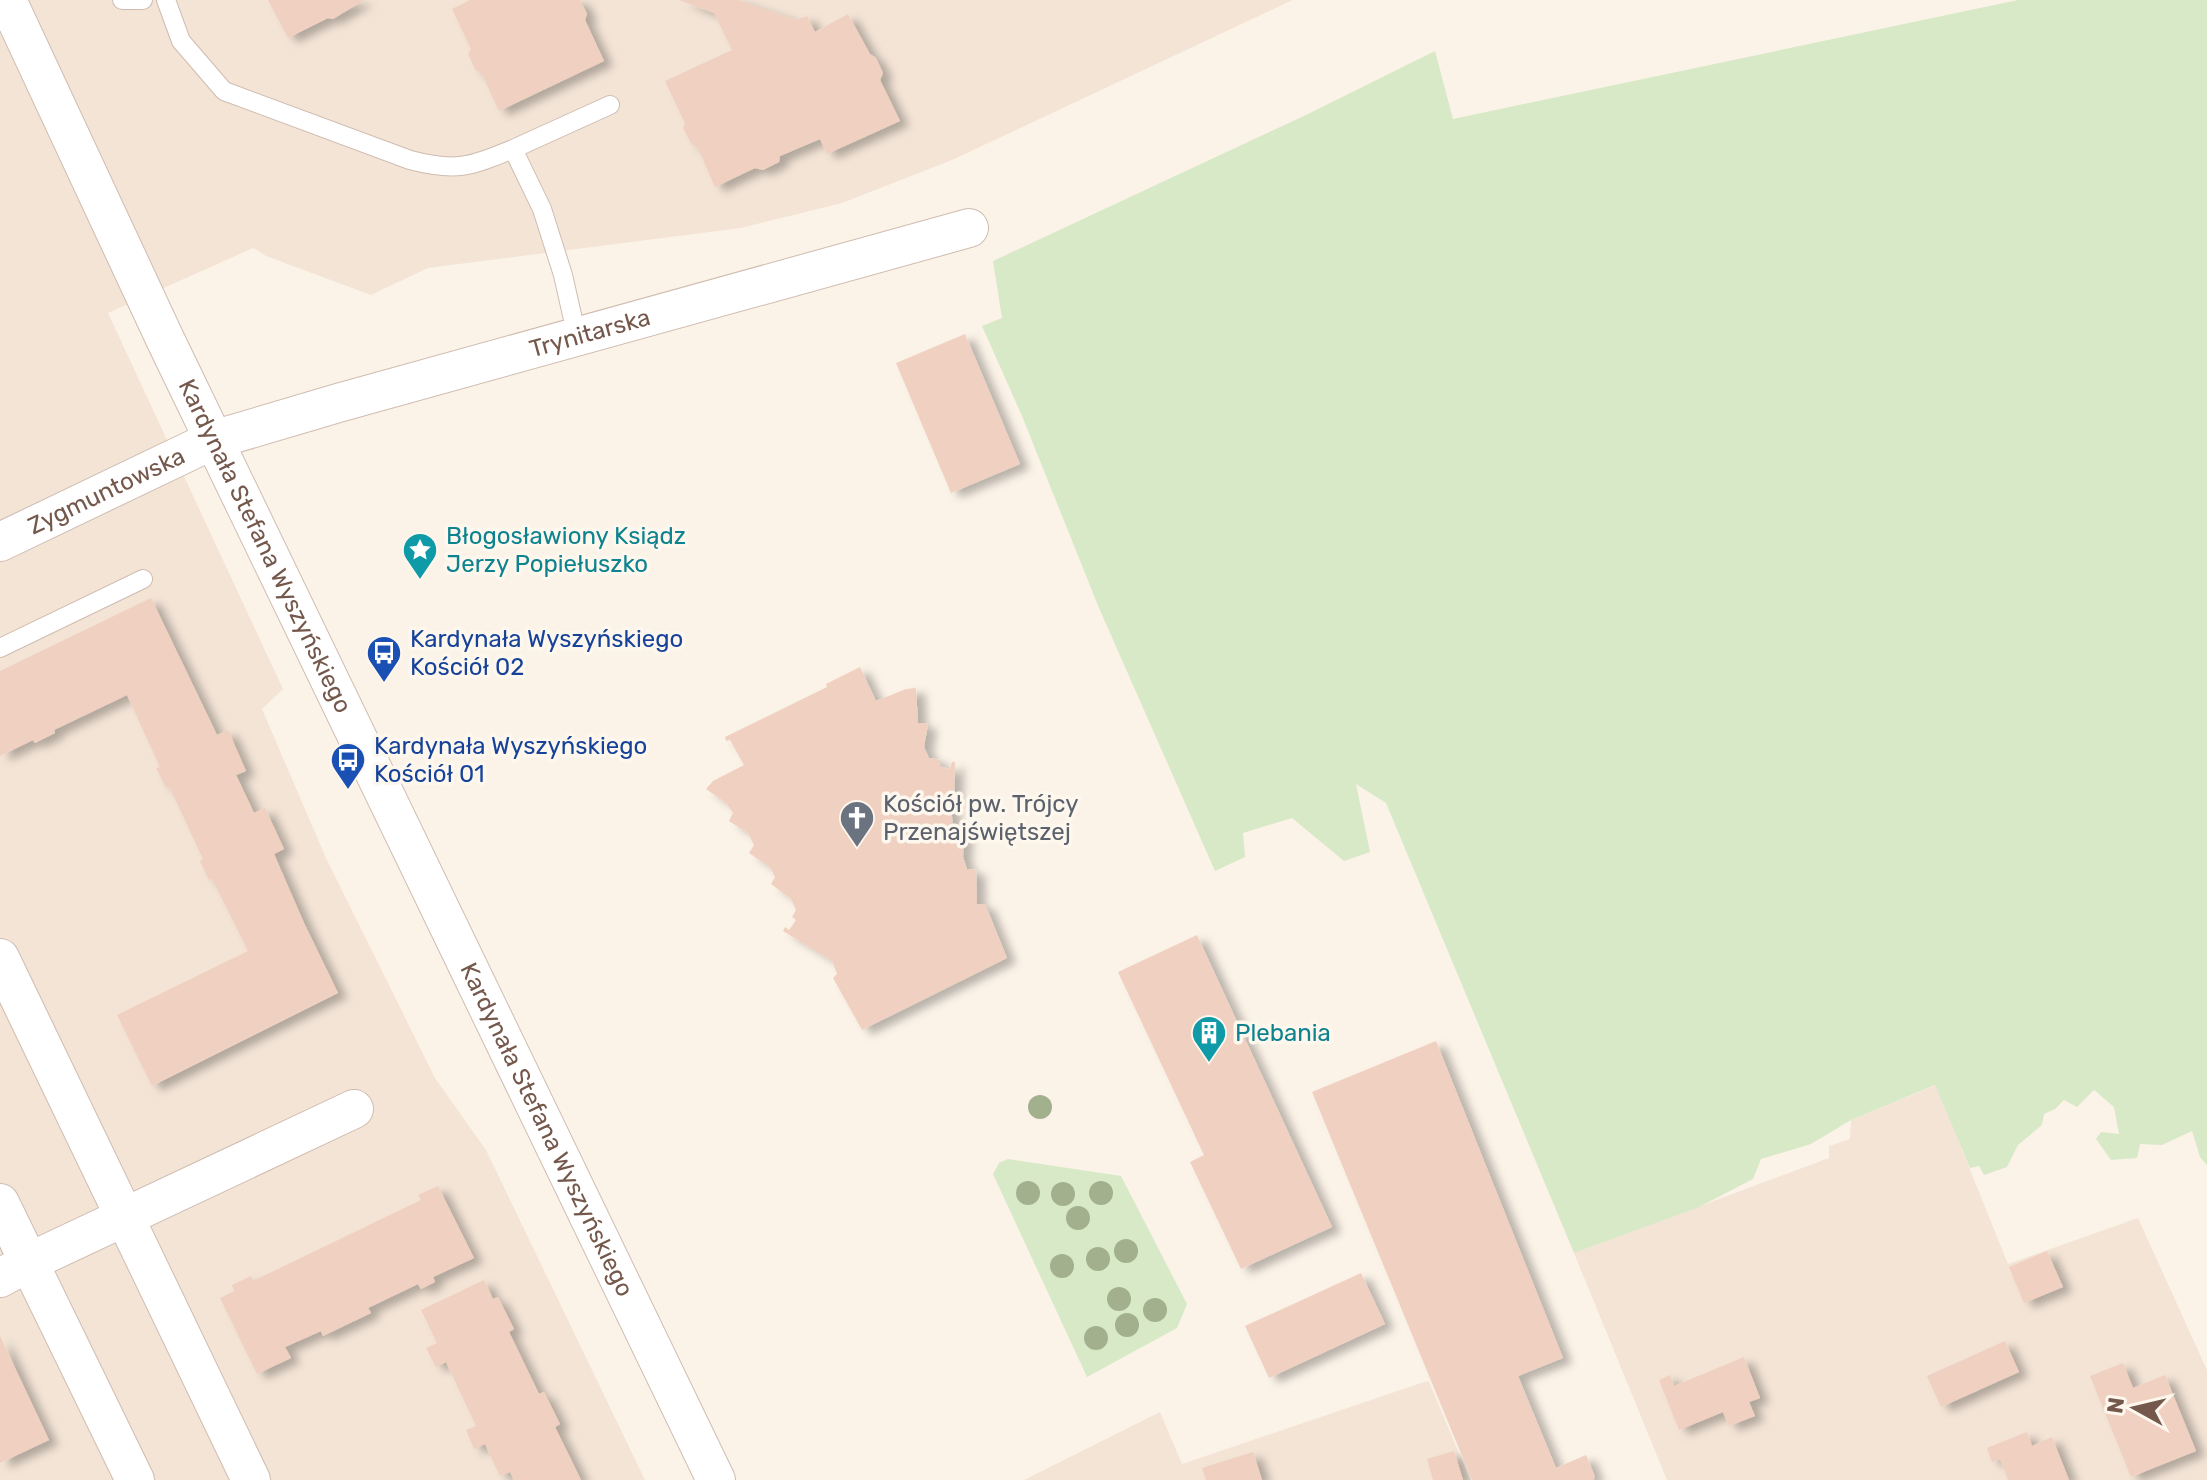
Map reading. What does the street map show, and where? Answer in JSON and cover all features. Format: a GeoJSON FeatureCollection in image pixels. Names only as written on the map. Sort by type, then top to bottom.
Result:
{"type":"FeatureCollection","features":[{"type":"Feature","properties":{"kind":"street","name":"Kardynała Stefana Wyszyńskiego"},"geometry":{"type":"LineString","coordinates":[[7,0],[213,440],[716,1480]]}},
{"type":"Feature","properties":{"kind":"street","name":"Trynitarska"},"geometry":{"type":"LineString","coordinates":[[213,440],[969,228]]}},
{"type":"Feature","properties":{"kind":"street","name":"Zygmuntowska"},"geometry":{"type":"LineString","coordinates":[[0,542],[213,440]]}},
{"type":"Feature","properties":{"kind":"street"},"geometry":{"type":"LineString","coordinates":[[0,958],[251,1480]]}},
{"type":"Feature","properties":{"kind":"street"},"geometry":{"type":"LineString","coordinates":[[14,1270],[354,1109]]}},
{"type":"Feature","properties":{"kind":"street"},"geometry":{"type":"LineString","coordinates":[[0,1203],[14,1270],[135,1480]]}},
{"type":"Feature","properties":{"kind":"lane"},"geometry":{"type":"LineString","coordinates":[[122,0],[143,0]]}},
{"type":"Feature","properties":{"kind":"lane"},"geometry":{"type":"LineString","coordinates":[[166,0],[181,41],[224,91],[410,160],[441,168],[475,164],[610,105]]}},
{"type":"Feature","properties":{"kind":"lane"},"geometry":{"type":"LineString","coordinates":[[513,149],[542,209],[563,275],[577,337]]}},
{"type":"Feature","properties":{"kind":"lane"},"geometry":{"type":"LineString","coordinates":[[0,648],[143,579]]}},
{"type":"Feature","properties":{"kind":"shaded area"},"geometry":{"type":"Polygon","coordinates":[[[0,0],[1293,0],[952,160],[842,203],[741,228],[428,268],[371,295],[266,256],[253,248],[108,313],[283,689],[262,709],[326,858],[435,1078],[486,1150],[645,1480],[0,1480],[0,0]]]}},
{"type":"Feature","properties":{"kind":"shaded area"},"geometry":{"type":"Polygon","coordinates":[[[1936,1085],[2008,1264],[2138,1218],[2207,1370],[2207,1480],[1667,1480],[1574,1253],[1829,1158],[1829,1146],[1850,1139],[1851,1120],[1936,1085]]]}},
{"type":"Feature","properties":{"kind":"shaded area"},"geometry":{"type":"Polygon","coordinates":[[[1427,1381],[1470,1480],[1024,1480],[1160,1412],[1182,1464],[1427,1381]]]}},
{"type":"Feature","properties":{"kind":"green space"},"geometry":{"type":"Polygon","coordinates":[[[2018,0],[2207,0],[2207,1165],[2200,1157],[2192,1131],[2162,1145],[2140,1144],[2137,1158],[2111,1160],[2096,1139],[2101,1132],[2119,1134],[2114,1107],[2094,1090],[2077,1107],[2064,1100],[2044,1114],[2042,1125],[2018,1145],[2007,1167],[1984,1175],[1979,1166],[1970,1168],[1935,1085],[1851,1120],[1811,1144],[1761,1159],[1753,1179],[1699,1207],[1574,1253],[1386,803],[1356,784],[1370,852],[1344,861],[1292,818],[1243,833],[1245,857],[1215,871],[1099,608],[1022,416],[982,326],[1002,318],[993,261],[1308,114],[1435,51],[1453,119],[2018,0]]]}},
{"type":"Feature","properties":{"kind":"green space"},"geometry":{"type":"Polygon","coordinates":[[[1008,1159],[1121,1176],[1187,1304],[1177,1328],[1087,1377],[993,1174],[999,1163],[1008,1159]]]}},
{"type":"Feature","properties":{"kind":"building"},"geometry":{"type":"Polygon","coordinates":[[[268,0],[364,0],[333,19],[328,18],[288,38],[268,0]]]}},
{"type":"Feature","properties":{"kind":"building"},"geometry":{"type":"Polygon","coordinates":[[[470,0],[580,0],[587,14],[585,20],[604,61],[499,111],[481,72],[476,71],[468,54],[471,49],[452,9],[470,0]]]}},
{"type":"Feature","properties":{"kind":"building"},"geometry":{"type":"Polygon","coordinates":[[[679,0],[738,0],[796,20],[807,16],[815,32],[848,14],[870,54],[876,58],[883,73],[880,80],[900,121],[827,154],[820,139],[780,156],[779,162],[763,170],[755,168],[715,187],[697,146],[692,145],[683,128],[685,123],[665,81],[732,50],[714,13],[679,0]]]}},
{"type":"Feature","properties":{"kind":"building"},"geometry":{"type":"Polygon","coordinates":[[[965,334],[1020,464],[951,493],[896,363],[965,334]]]}},
{"type":"Feature","properties":{"kind":"building"},"geometry":{"type":"Polygon","coordinates":[[[151,598],[217,735],[228,730],[246,771],[236,775],[254,813],[265,808],[284,849],[274,854],[338,993],[152,1086],[117,1015],[248,951],[212,879],[209,880],[200,861],[203,859],[169,786],[166,788],[156,768],[160,767],[127,695],[54,730],[55,733],[35,743],[33,740],[0,756],[0,671],[151,598]]]}},
{"type":"Feature","properties":{"kind":"building","name":"Kościół pw. Trójcy Przenajświętszej"},"geometry":{"type":"Polygon","coordinates":[[[860,667],[876,701],[916,688],[918,723],[928,724],[924,747],[929,758],[940,760],[939,766],[950,769],[952,762],[955,762],[954,799],[951,801],[953,832],[964,833],[963,857],[967,869],[976,870],[977,904],[985,904],[1007,958],[862,1030],[833,978],[837,974],[832,961],[783,931],[785,927],[789,930],[796,920],[792,917],[796,910],[791,899],[771,884],[775,877],[770,867],[749,853],[754,845],[748,833],[729,821],[733,813],[726,803],[706,789],[713,781],[744,765],[730,740],[726,741],[725,737],[827,687],[826,684],[860,667]]]}},
{"type":"Feature","properties":{"kind":"building","name":"Plebania"},"geometry":{"type":"Polygon","coordinates":[[[1197,935],[1332,1227],[1241,1269],[1190,1162],[1204,1155],[1118,972],[1197,935]]]}},
{"type":"Feature","properties":{"kind":"building"},"geometry":{"type":"Polygon","coordinates":[[[1436,1041],[1563,1358],[1518,1376],[1556,1468],[1586,1455],[1595,1477],[1593,1480],[1472,1480],[1312,1092],[1436,1041]]]}},
{"type":"Feature","properties":{"kind":"building"},"geometry":{"type":"Polygon","coordinates":[[[438,1186],[474,1258],[433,1277],[435,1282],[421,1289],[418,1284],[368,1308],[371,1313],[323,1336],[321,1331],[285,1347],[291,1358],[257,1374],[220,1298],[234,1291],[232,1285],[251,1276],[253,1281],[421,1200],[418,1195],[438,1186]]]}},
{"type":"Feature","properties":{"kind":"building"},"geometry":{"type":"Polygon","coordinates":[[[2047,1251],[2063,1287],[2024,1303],[2009,1267],[2047,1251]]]}},
{"type":"Feature","properties":{"kind":"building"},"geometry":{"type":"Polygon","coordinates":[[[1361,1273],[1385,1324],[1269,1378],[1245,1326],[1361,1273]]]}},
{"type":"Feature","properties":{"kind":"building"},"geometry":{"type":"Polygon","coordinates":[[[484,1280],[493,1299],[498,1297],[514,1329],[509,1332],[539,1394],[544,1392],[560,1424],[555,1427],[581,1480],[514,1480],[510,1472],[500,1476],[485,1444],[474,1449],[466,1430],[476,1426],[446,1362],[436,1367],[426,1348],[437,1343],[421,1310],[484,1280]]]}},
{"type":"Feature","properties":{"kind":"building"},"geometry":{"type":"Polygon","coordinates":[[[0,1336],[49,1440],[0,1463],[0,1336]]]}},
{"type":"Feature","properties":{"kind":"building"},"geometry":{"type":"Polygon","coordinates":[[[2005,1341],[2019,1372],[1941,1407],[1927,1376],[2005,1341]]]}},
{"type":"Feature","properties":{"kind":"building"},"geometry":{"type":"Polygon","coordinates":[[[1744,1357],[1760,1398],[1749,1402],[1755,1416],[1729,1426],[1723,1412],[1679,1430],[1659,1380],[1670,1375],[1674,1386],[1744,1357]]]}},
{"type":"Feature","properties":{"kind":"building"},"geometry":{"type":"Polygon","coordinates":[[[2123,1363],[2133,1388],[2165,1375],[2196,1451],[2131,1477],[2090,1376],[2123,1363]]]}},
{"type":"Feature","properties":{"kind":"building"},"geometry":{"type":"Polygon","coordinates":[[[2027,1432],[2032,1446],[2052,1437],[2069,1480],[2008,1480],[2000,1459],[1992,1462],[1987,1448],[2027,1432]]]}},
{"type":"Feature","properties":{"kind":"building"},"geometry":{"type":"Polygon","coordinates":[[[1454,1451],[1463,1480],[1433,1480],[1427,1459],[1454,1451]]]}},
{"type":"Feature","properties":{"kind":"building"},"geometry":{"type":"Polygon","coordinates":[[[1253,1452],[1262,1480],[1206,1480],[1202,1468],[1253,1452]]]}},
{"type":"Feature","properties":{"kind":"place","name":"Błogosławiony Ksiądz Jerzy Popiełuszko"},"geometry":{"type":"Point","coordinates":[420,581]}},
{"type":"Feature","properties":{"kind":"place","name":"Kardynała Wyszyńskiego Kościół 02"},"geometry":{"type":"Point","coordinates":[384,684]}},
{"type":"Feature","properties":{"kind":"place","name":"Kardynała Wyszyńskiego Kościół 01"},"geometry":{"type":"Point","coordinates":[348,791]}},
{"type":"Feature","properties":{"kind":"place","name":"Kościół pw. Trójcy Przenajświętszej"},"geometry":{"type":"Point","coordinates":[857,849]}},
{"type":"Feature","properties":{"kind":"place","name":"Plebania"},"geometry":{"type":"Point","coordinates":[1209,1064]}}]}
